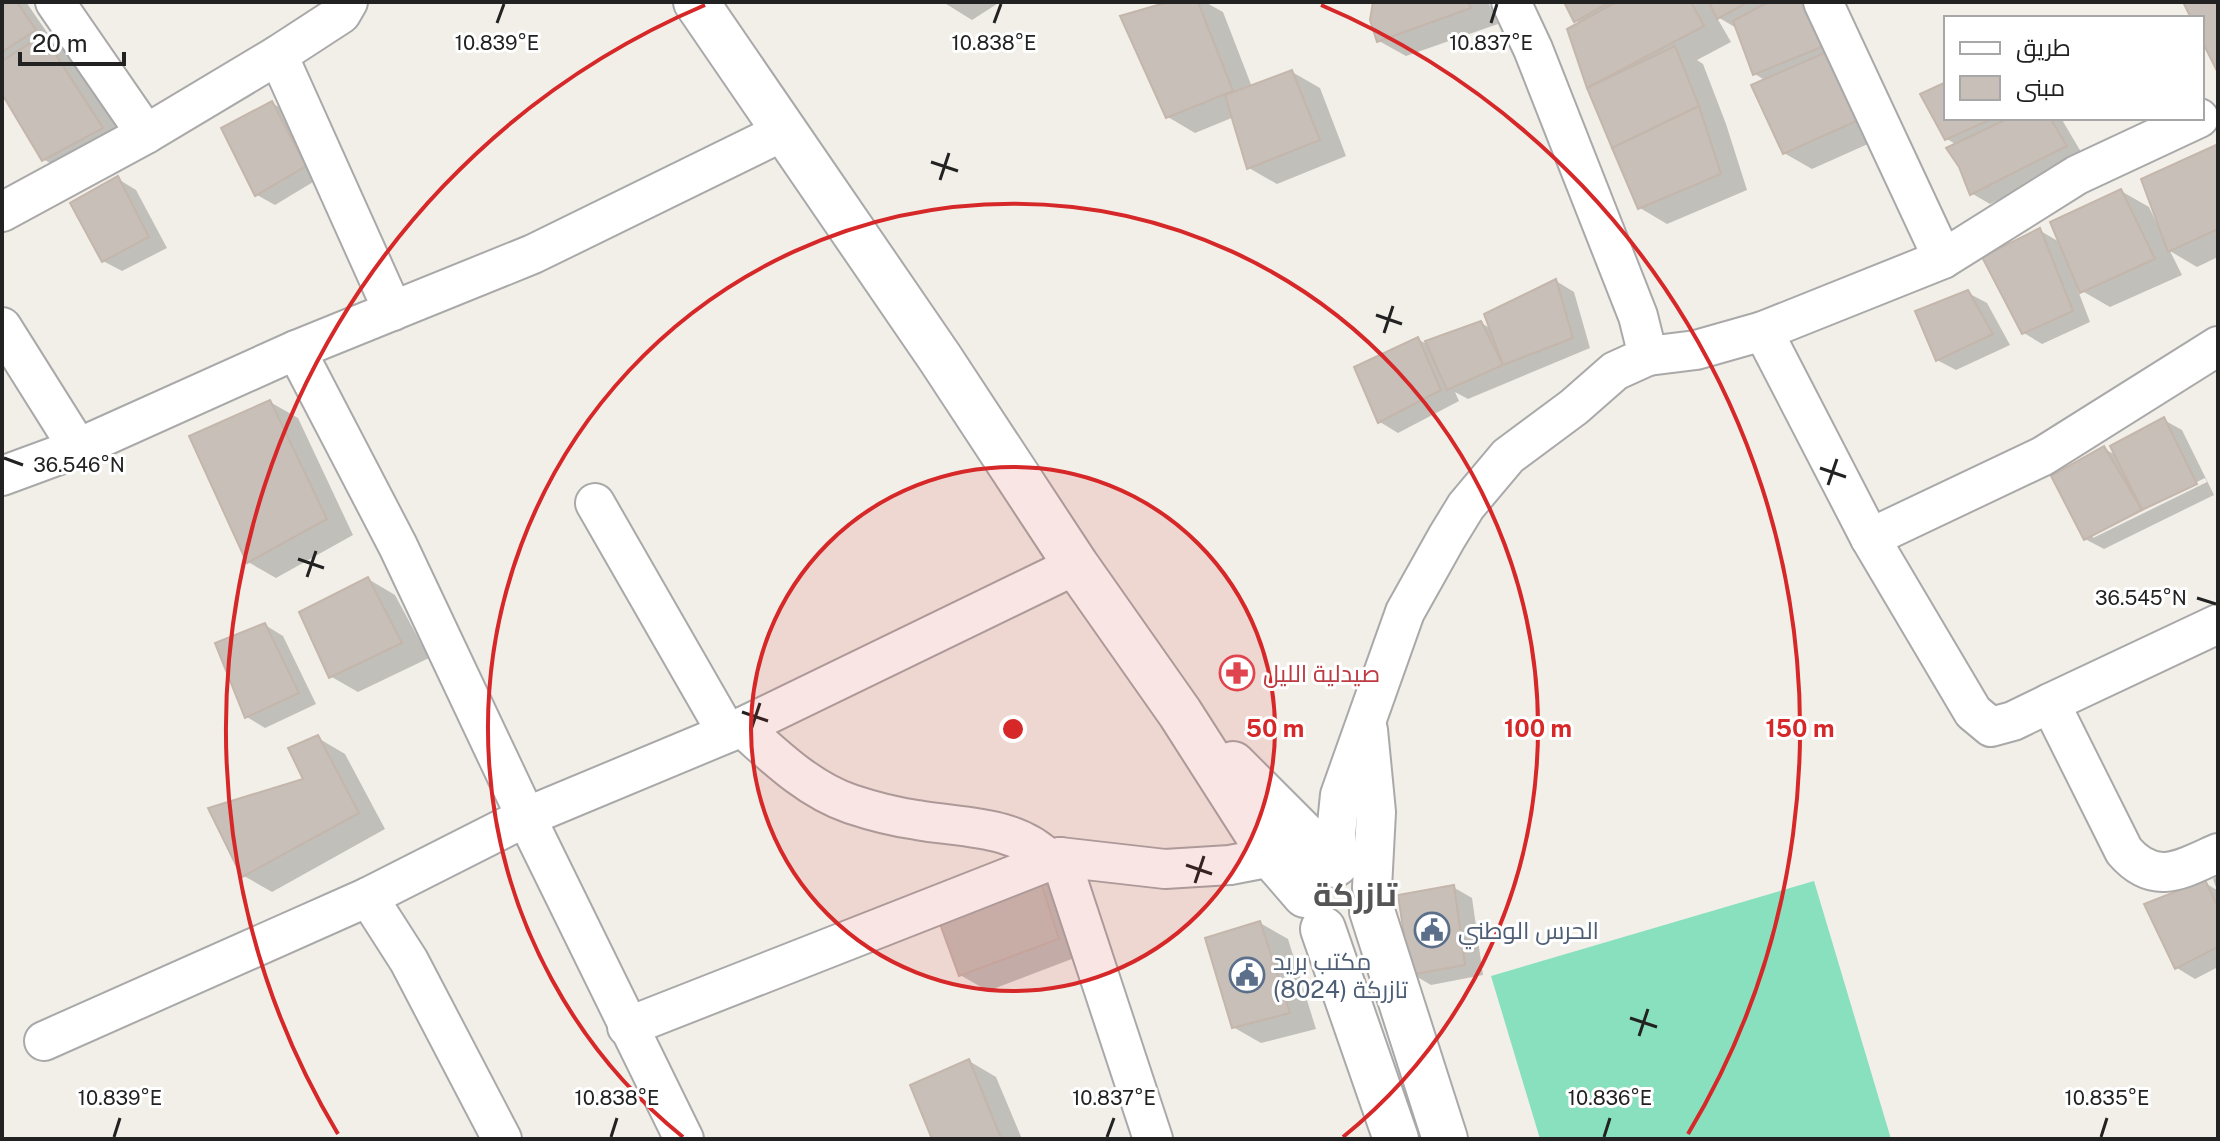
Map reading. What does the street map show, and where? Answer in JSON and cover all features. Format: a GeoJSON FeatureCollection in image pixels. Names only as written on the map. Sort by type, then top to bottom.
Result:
{"type":"FeatureCollection","features":[{"type":"Feature","properties":{"kind":"street"},"geometry":{"type":"LineString","coordinates":[[55,2],[146,134]]}},
{"type":"Feature","properties":{"kind":"street"},"geometry":{"type":"LineString","coordinates":[[2,212],[146,134],[278,55],[341,14],[348,2]]}},
{"type":"Feature","properties":{"kind":"street"},"geometry":{"type":"LineString","coordinates":[[696,2],[940,358],[1076,565],[1180,713],[1272,857],[1341,892]]}},
{"type":"Feature","properties":{"kind":"street"},"geometry":{"type":"LineString","coordinates":[[1511,2],[1533,49],[1638,316],[1648,356]]}},
{"type":"Feature","properties":{"kind":"street"},"geometry":{"type":"LineString","coordinates":[[1823,2],[1943,259]]}},
{"type":"Feature","properties":{"kind":"street"},"geometry":{"type":"LineString","coordinates":[[278,55],[393,311]]}},
{"type":"Feature","properties":{"kind":"street"},"geometry":{"type":"LineString","coordinates":[[1396,1139],[1341,892],[1376,812],[1367,715],[1405,612],[1466,506],[1508,456],[1574,407],[1615,371],[1648,356],[1696,350],[1763,331],[1943,259],[2077,175],[2194,120]]}},
{"type":"Feature","properties":{"kind":"street"},"geometry":{"type":"LineString","coordinates":[[2,476],[78,448],[296,350],[533,254],[784,131]]}},
{"type":"Feature","properties":{"kind":"street"},"geometry":{"type":"LineString","coordinates":[[2,327],[78,448]]}},
{"type":"Feature","properties":{"kind":"street"},"geometry":{"type":"LineString","coordinates":[[1763,331],[1870,538],[1973,712],[1991,727],[2013,721],[2218,624]]}},
{"type":"Feature","properties":{"kind":"street"},"geometry":{"type":"LineString","coordinates":[[1870,538],[2043,456],[2218,346]]}},
{"type":"Feature","properties":{"kind":"street"},"geometry":{"type":"LineString","coordinates":[[296,350],[398,546],[627,1027],[684,1139]]}},
{"type":"Feature","properties":{"kind":"street"},"geometry":{"type":"LineString","coordinates":[[595,503],[734,730],[816,788],[850,804],[913,820],[982,829],[1021,839],[1054,858],[1165,869],[1230,865],[1272,857]]}},
{"type":"Feature","properties":{"kind":"street"},"geometry":{"type":"LineString","coordinates":[[44,1041],[368,897],[526,817],[734,730],[1076,565]]}},
{"type":"Feature","properties":{"kind":"street"},"geometry":{"type":"LineString","coordinates":[[2050,703],[2124,851],[2136,865],[2154,873],[2178,871],[2218,853]]}},
{"type":"Feature","properties":{"kind":"street"},"geometry":{"type":"LineString","coordinates":[[1180,713],[1341,892],[1445,1139]]}},
{"type":"Feature","properties":{"kind":"street"},"geometry":{"type":"LineString","coordinates":[[627,1027],[1054,858]]}},
{"type":"Feature","properties":{"kind":"street"},"geometry":{"type":"LineString","coordinates":[[1054,858],[1140,1135]]}},
{"type":"Feature","properties":{"kind":"street"},"geometry":{"type":"LineString","coordinates":[[368,897],[409,961],[502,1139]]}},
{"type":"Feature","properties":{"kind":"green space"},"geometry":{"type":"Polygon","coordinates":[[[1814,881],[1891,1139],[1540,1139],[1491,976],[1814,881]]]}},
{"type":"Feature","properties":{"kind":"building"},"geometry":{"type":"Polygon","coordinates":[[[2,2],[17,2],[36,30],[2,52],[2,2]]]}},
{"type":"Feature","properties":{"kind":"building"},"geometry":{"type":"Polygon","coordinates":[[[1168,2],[1198,2],[1233,91],[1166,118],[1120,16],[1168,2]]]}},
{"type":"Feature","properties":{"kind":"building"},"geometry":{"type":"Polygon","coordinates":[[[1373,2],[1468,2],[1471,8],[1377,42],[1370,20],[1373,2]]]}},
{"type":"Feature","properties":{"kind":"building"},"geometry":{"type":"Polygon","coordinates":[[[1564,2],[1610,2],[1574,22],[1564,2]]]}},
{"type":"Feature","properties":{"kind":"building"},"geometry":{"type":"Polygon","coordinates":[[[1616,2],[1691,2],[1704,26],[1587,88],[1567,29],[1616,2]]]}},
{"type":"Feature","properties":{"kind":"building"},"geometry":{"type":"Polygon","coordinates":[[[1709,2],[1748,2],[1717,19],[1709,2]]]}},
{"type":"Feature","properties":{"kind":"building"},"geometry":{"type":"Polygon","coordinates":[[[1768,2],[1804,2],[1824,46],[1753,75],[1733,21],[1768,2]]]}},
{"type":"Feature","properties":{"kind":"building"},"geometry":{"type":"Polygon","coordinates":[[[2183,2],[2218,2],[2218,73],[2204,45],[2204,16],[2190,16],[2183,2]]]}},
{"type":"Feature","properties":{"kind":"building"},"geometry":{"type":"Polygon","coordinates":[[[43,35],[103,128],[42,161],[2,94],[2,61],[43,35]]]}},
{"type":"Feature","properties":{"kind":"building"},"geometry":{"type":"Polygon","coordinates":[[[1675,46],[1699,106],[1612,148],[1587,88],[1675,46]]]}},
{"type":"Feature","properties":{"kind":"building"},"geometry":{"type":"Polygon","coordinates":[[[1829,51],[1861,119],[1783,154],[1751,85],[1829,51]]]}},
{"type":"Feature","properties":{"kind":"building"},"geometry":{"type":"Polygon","coordinates":[[[1292,70],[1320,140],[1247,169],[1225,95],[1292,70]]]}},
{"type":"Feature","properties":{"kind":"building"},"geometry":{"type":"Polygon","coordinates":[[[1944,83],[1944,120],[1990,120],[1945,140],[1920,94],[1944,83]]]}},
{"type":"Feature","properties":{"kind":"building"},"geometry":{"type":"Polygon","coordinates":[[[272,101],[306,166],[255,196],[221,128],[272,101]]]}},
{"type":"Feature","properties":{"kind":"building"},"geometry":{"type":"Polygon","coordinates":[[[1699,106],[1721,174],[1638,209],[1612,148],[1699,106]]]}},
{"type":"Feature","properties":{"kind":"building"},"geometry":{"type":"Polygon","coordinates":[[[2005,120],[2051,120],[2067,146],[1970,195],[1959,167],[1946,148],[2005,120]]]}},
{"type":"Feature","properties":{"kind":"building"},"geometry":{"type":"Polygon","coordinates":[[[2218,144],[2218,229],[2168,252],[2141,179],[2218,144]]]}},
{"type":"Feature","properties":{"kind":"building"},"geometry":{"type":"Polygon","coordinates":[[[118,176],[149,237],[102,262],[70,203],[118,176]]]}},
{"type":"Feature","properties":{"kind":"building"},"geometry":{"type":"Polygon","coordinates":[[[2121,189],[2155,259],[2080,293],[2050,222],[2121,189]]]}},
{"type":"Feature","properties":{"kind":"building"},"geometry":{"type":"Polygon","coordinates":[[[2040,228],[2073,311],[2022,334],[1982,257],[2040,228]]]}},
{"type":"Feature","properties":{"kind":"building"},"geometry":{"type":"Polygon","coordinates":[[[1556,279],[1573,338],[1503,365],[1484,314],[1556,279]]]}},
{"type":"Feature","properties":{"kind":"building"},"geometry":{"type":"Polygon","coordinates":[[[1968,290],[1993,334],[1936,361],[1915,311],[1968,290]]]}},
{"type":"Feature","properties":{"kind":"building"},"geometry":{"type":"Polygon","coordinates":[[[1481,321],[1503,365],[1447,390],[1425,341],[1481,321]]]}},
{"type":"Feature","properties":{"kind":"building"},"geometry":{"type":"Polygon","coordinates":[[[1418,337],[1441,390],[1378,423],[1354,367],[1418,337]]]}},
{"type":"Feature","properties":{"kind":"building"},"geometry":{"type":"Polygon","coordinates":[[[270,400],[327,519],[247,563],[189,436],[270,400]]]}},
{"type":"Feature","properties":{"kind":"building"},"geometry":{"type":"Polygon","coordinates":[[[2164,417],[2197,484],[2142,510],[2110,446],[2164,417]]]}},
{"type":"Feature","properties":{"kind":"building"},"geometry":{"type":"Polygon","coordinates":[[[2104,446],[2142,510],[2084,540],[2051,476],[2104,446]]]}},
{"type":"Feature","properties":{"kind":"building"},"geometry":{"type":"Polygon","coordinates":[[[368,577],[402,643],[329,678],[299,612],[368,577]]]}},
{"type":"Feature","properties":{"kind":"building"},"geometry":{"type":"Polygon","coordinates":[[[265,623],[299,693],[245,718],[215,643],[265,623]]]}},
{"type":"Feature","properties":{"kind":"building"},"geometry":{"type":"Polygon","coordinates":[[[318,735],[359,813],[242,877],[208,808],[303,779],[288,748],[318,735]]]}},
{"type":"Feature","properties":{"kind":"building"},"geometry":{"type":"Polygon","coordinates":[[[1038,873],[1059,939],[959,976],[936,913],[1038,873]]]}},
{"type":"Feature","properties":{"kind":"building"},"geometry":{"type":"Polygon","coordinates":[[[2205,880],[2218,907],[2218,947],[2175,969],[2144,904],[2205,880]]]}},
{"type":"Feature","properties":{"kind":"building","name":"الحرس الوطني"},"geometry":{"type":"Polygon","coordinates":[[[1454,885],[1465,965],[1410,975],[1398,895],[1454,885]]]}},
{"type":"Feature","properties":{"kind":"building","name":"مكتب بريد تازركة (8024)"},"geometry":{"type":"Polygon","coordinates":[[[1260,921],[1290,1013],[1232,1028],[1205,938],[1260,921]]]}},
{"type":"Feature","properties":{"kind":"building"},"geometry":{"type":"Polygon","coordinates":[[[969,1059],[1001,1138],[932,1139],[910,1085],[969,1059]]]}},
{"type":"Feature","properties":{"kind":"place","name":"صيدلية الليل"},"geometry":{"type":"Point","coordinates":[1237,673]}},
{"type":"Feature","properties":{"kind":"place","name":"الحرس الوطني"},"geometry":{"type":"Point","coordinates":[1432,930]}},
{"type":"Feature","properties":{"kind":"place","name":"مكتب بريد تازركة (8024)"},"geometry":{"type":"Point","coordinates":[1247,975]}},
{"type":"Feature","properties":{"kind":"district","name":"تازركة"},"geometry":{"type":"Point","coordinates":[1355,894]}}]}
